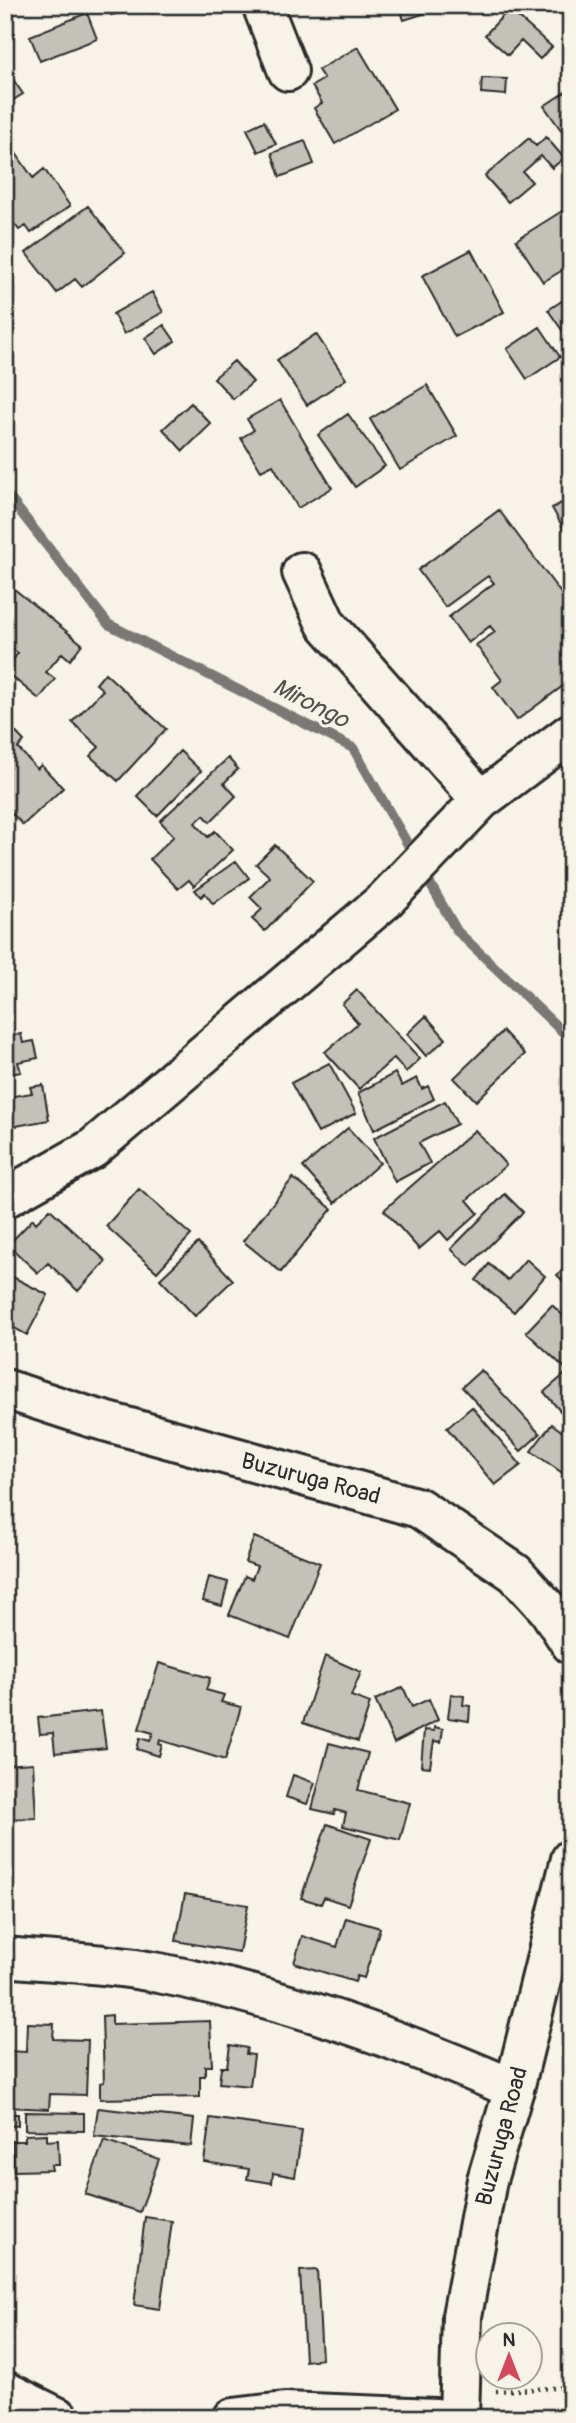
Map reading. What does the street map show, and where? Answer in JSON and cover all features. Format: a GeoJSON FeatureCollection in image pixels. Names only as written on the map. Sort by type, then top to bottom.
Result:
{"type":"FeatureCollection","features":[{"type":"Feature","properties":{"kind":"street"},"geometry":{"type":"LineString","coordinates":[[262,5],[288,71]]}},
{"type":"Feature","properties":{"kind":"street"},"geometry":{"type":"LineString","coordinates":[[302,572],[320,615],[342,644],[481,800]]}},
{"type":"Feature","properties":{"kind":"street"},"geometry":{"type":"LineString","coordinates":[[5,1198],[92,1149],[384,901],[481,800],[571,733]]}},
{"type":"Feature","properties":{"kind":"street","name":"Buzuruga Road"},"geometry":{"type":"LineString","coordinates":[[5,1389],[90,1418],[419,1508],[515,1573],[548,1609],[571,1644]]}},
{"type":"Feature","properties":{"kind":"street","name":"Buzuruga Road"},"geometry":{"type":"LineString","coordinates":[[452,2414],[462,2316],[487,2180],[514,2089],[571,1859]]}},
{"type":"Feature","properties":{"kind":"street"},"geometry":{"type":"LineString","coordinates":[[5,1957],[73,1961],[159,1973],[300,2008],[408,2043],[514,2089]]}},
{"type":"Feature","properties":{"kind":"street"},"geometry":{"type":"LineString","coordinates":[[5,2391],[59,2418]]}},
{"type":"Feature","properties":{"kind":"street"},"geometry":{"type":"LineString","coordinates":[[233,2418],[285,2412],[452,2414]]}},
{"type":"Feature","properties":{"kind":"path"},"geometry":{"type":"LineString","coordinates":[[452,2414],[500,2389],[571,2387]]}},
{"type":"Feature","properties":{"kind":"building"},"geometry":{"type":"Polygon","coordinates":[[[108,5],[137,5],[138,9],[111,15],[108,5]]]}},
{"type":"Feature","properties":{"kind":"building"},"geometry":{"type":"Polygon","coordinates":[[[399,5],[451,5],[404,20],[399,5]]]}},
{"type":"Feature","properties":{"kind":"building"},"geometry":{"type":"Polygon","coordinates":[[[509,9],[552,47],[540,59],[521,41],[508,55],[485,35],[509,9]]]}},
{"type":"Feature","properties":{"kind":"building"},"geometry":{"type":"Polygon","coordinates":[[[87,13],[97,39],[40,61],[30,36],[87,13]]]}},
{"type":"Feature","properties":{"kind":"building"},"geometry":{"type":"Polygon","coordinates":[[[358,47],[395,109],[335,144],[314,108],[322,103],[312,86],[324,79],[318,70],[358,47]]]}},
{"type":"Feature","properties":{"kind":"building"},"geometry":{"type":"Polygon","coordinates":[[[5,68],[23,94],[5,105],[5,68]]]}},
{"type":"Feature","properties":{"kind":"building"},"geometry":{"type":"Polygon","coordinates":[[[482,78],[507,79],[506,95],[481,93],[482,78]]]}},
{"type":"Feature","properties":{"kind":"building"},"geometry":{"type":"Polygon","coordinates":[[[565,92],[571,100],[571,134],[566,137],[544,106],[565,92]]]}},
{"type":"Feature","properties":{"kind":"building"},"geometry":{"type":"Polygon","coordinates":[[[264,121],[276,144],[258,152],[247,129],[264,121]]]}},
{"type":"Feature","properties":{"kind":"building"},"geometry":{"type":"Polygon","coordinates":[[[546,137],[564,158],[552,168],[541,156],[523,172],[532,182],[508,202],[485,176],[529,138],[536,146],[546,137]]]}},
{"type":"Feature","properties":{"kind":"building"},"geometry":{"type":"Polygon","coordinates":[[[305,141],[314,164],[280,177],[272,153],[305,141]]]}},
{"type":"Feature","properties":{"kind":"building"},"geometry":{"type":"Polygon","coordinates":[[[11,146],[33,178],[44,169],[70,206],[31,233],[26,226],[19,230],[5,213],[5,150],[11,146]]]}},
{"type":"Feature","properties":{"kind":"building"},"geometry":{"type":"Polygon","coordinates":[[[88,206],[125,253],[82,287],[75,279],[57,293],[26,253],[88,206]]]}},
{"type":"Feature","properties":{"kind":"building"},"geometry":{"type":"Polygon","coordinates":[[[562,211],[571,225],[571,265],[543,282],[516,240],[562,211]]]}},
{"type":"Feature","properties":{"kind":"building"},"geometry":{"type":"Polygon","coordinates":[[[471,250],[504,312],[455,337],[422,276],[471,250]]]}},
{"type":"Feature","properties":{"kind":"building"},"geometry":{"type":"Polygon","coordinates":[[[152,292],[163,312],[124,334],[113,314],[152,292]]]}},
{"type":"Feature","properties":{"kind":"building"},"geometry":{"type":"Polygon","coordinates":[[[571,295],[571,343],[548,310],[571,295]]]}},
{"type":"Feature","properties":{"kind":"building"},"geometry":{"type":"Polygon","coordinates":[[[164,325],[175,341],[156,354],[145,338],[164,325]]]}},
{"type":"Feature","properties":{"kind":"building"},"geometry":{"type":"Polygon","coordinates":[[[540,327],[560,357],[527,379],[507,349],[540,327]]]}},
{"type":"Feature","properties":{"kind":"building"},"geometry":{"type":"Polygon","coordinates":[[[316,334],[346,379],[307,405],[277,360],[316,334]]]}},
{"type":"Feature","properties":{"kind":"building"},"geometry":{"type":"Polygon","coordinates":[[[234,361],[253,382],[233,399],[214,378],[234,361]]]}},
{"type":"Feature","properties":{"kind":"building"},"geometry":{"type":"Polygon","coordinates":[[[427,385],[457,436],[400,470],[370,419],[427,385]]]}},
{"type":"Feature","properties":{"kind":"building"},"geometry":{"type":"Polygon","coordinates":[[[280,400],[332,488],[298,508],[273,465],[261,471],[241,438],[254,430],[247,419],[280,400]]]}},
{"type":"Feature","properties":{"kind":"building"},"geometry":{"type":"Polygon","coordinates":[[[191,403],[211,424],[183,451],[163,429],[191,403]]]}},
{"type":"Feature","properties":{"kind":"building"},"geometry":{"type":"Polygon","coordinates":[[[348,414],[385,466],[355,487],[318,435],[348,414]]]}},
{"type":"Feature","properties":{"kind":"building"},"geometry":{"type":"Polygon","coordinates":[[[571,498],[571,542],[552,508],[571,498]]]}},
{"type":"Feature","properties":{"kind":"building"},"geometry":{"type":"Polygon","coordinates":[[[499,510],[571,607],[571,680],[517,720],[493,687],[502,680],[476,645],[495,632],[490,626],[468,643],[449,617],[494,583],[488,576],[445,607],[418,570],[499,510]]]}},
{"type":"Feature","properties":{"kind":"building"},"geometry":{"type":"Polygon","coordinates":[[[8,584],[82,644],[70,660],[62,653],[46,672],[55,679],[39,699],[5,671],[18,653],[5,644],[8,584]]]}},
{"type":"Feature","properties":{"kind":"building"},"geometry":{"type":"Polygon","coordinates":[[[105,673],[166,729],[118,781],[90,756],[99,747],[72,722],[103,690],[96,684],[105,673]]]}},
{"type":"Feature","properties":{"kind":"building"},"geometry":{"type":"Polygon","coordinates":[[[8,724],[24,741],[18,748],[37,769],[41,765],[63,788],[23,825],[5,806],[5,726],[8,724]]]}},
{"type":"Feature","properties":{"kind":"building"},"geometry":{"type":"Polygon","coordinates":[[[180,751],[201,771],[157,816],[137,796],[180,751]]]}},
{"type":"Feature","properties":{"kind":"building"},"geometry":{"type":"Polygon","coordinates":[[[228,758],[238,769],[224,783],[236,796],[210,822],[204,815],[195,823],[208,837],[215,831],[233,850],[194,886],[189,880],[178,889],[150,859],[174,836],[160,821],[228,758]]]}},
{"type":"Feature","properties":{"kind":"building"},"geometry":{"type":"Polygon","coordinates":[[[275,845],[313,881],[265,931],[252,919],[262,909],[250,897],[270,877],[256,864],[275,845]]]}},
{"type":"Feature","properties":{"kind":"building"},"geometry":{"type":"Polygon","coordinates":[[[236,861],[249,878],[213,904],[205,893],[201,897],[195,890],[236,861]]]}},
{"type":"Feature","properties":{"kind":"building"},"geometry":{"type":"Polygon","coordinates":[[[357,990],[420,1059],[406,1072],[394,1058],[359,1089],[325,1052],[358,1023],[342,1004],[357,990]]]}},
{"type":"Feature","properties":{"kind":"building"},"geometry":{"type":"Polygon","coordinates":[[[426,1016],[446,1039],[426,1056],[407,1034],[426,1016]]]}},
{"type":"Feature","properties":{"kind":"building"},"geometry":{"type":"Polygon","coordinates":[[[503,1031],[525,1054],[476,1101],[454,1078],[503,1031]]]}},
{"type":"Feature","properties":{"kind":"building"},"geometry":{"type":"Polygon","coordinates":[[[21,1034],[23,1043],[34,1041],[38,1058],[18,1062],[21,1072],[5,1075],[5,1037],[21,1034]]]}},
{"type":"Feature","properties":{"kind":"building"},"geometry":{"type":"Polygon","coordinates":[[[329,1063],[356,1113],[318,1133],[291,1083],[329,1063]]]}},
{"type":"Feature","properties":{"kind":"building"},"geometry":{"type":"Polygon","coordinates":[[[395,1073],[402,1086],[417,1078],[422,1089],[428,1086],[434,1099],[374,1130],[358,1093],[395,1073]]]}},
{"type":"Feature","properties":{"kind":"building"},"geometry":{"type":"Polygon","coordinates":[[[43,1085],[49,1120],[5,1128],[5,1089],[8,1097],[32,1093],[30,1087],[43,1085]]]}},
{"type":"Feature","properties":{"kind":"building"},"geometry":{"type":"Polygon","coordinates":[[[445,1101],[457,1124],[419,1143],[430,1163],[395,1182],[374,1138],[445,1101]]]}},
{"type":"Feature","properties":{"kind":"building"},"geometry":{"type":"Polygon","coordinates":[[[348,1128],[380,1163],[335,1203],[303,1167],[348,1128]]]}},
{"type":"Feature","properties":{"kind":"building"},"geometry":{"type":"Polygon","coordinates":[[[475,1130],[506,1165],[467,1200],[478,1213],[448,1240],[440,1231],[419,1249],[384,1210],[475,1130]]]}},
{"type":"Feature","properties":{"kind":"building"},"geometry":{"type":"Polygon","coordinates":[[[293,1178],[332,1209],[281,1272],[243,1241],[293,1178]]]}},
{"type":"Feature","properties":{"kind":"building"},"geometry":{"type":"Polygon","coordinates":[[[139,1189],[191,1235],[157,1272],[106,1226],[139,1189]]]}},
{"type":"Feature","properties":{"kind":"building"},"geometry":{"type":"Polygon","coordinates":[[[505,1194],[523,1212],[469,1266],[451,1249],[505,1194]]]}},
{"type":"Feature","properties":{"kind":"building"},"geometry":{"type":"Polygon","coordinates":[[[50,1209],[106,1261],[78,1291],[48,1263],[38,1273],[8,1245],[33,1219],[36,1223],[50,1209]]]}},
{"type":"Feature","properties":{"kind":"building"},"geometry":{"type":"Polygon","coordinates":[[[198,1243],[233,1280],[195,1316],[160,1279],[198,1243]]]}},
{"type":"Feature","properties":{"kind":"building"},"geometry":{"type":"Polygon","coordinates":[[[526,1259],[545,1276],[514,1312],[476,1280],[489,1264],[508,1280],[526,1259]]]}},
{"type":"Feature","properties":{"kind":"building"},"geometry":{"type":"Polygon","coordinates":[[[571,1263],[571,1289],[557,1275],[571,1263]]]}},
{"type":"Feature","properties":{"kind":"building"},"geometry":{"type":"Polygon","coordinates":[[[5,1273],[48,1295],[27,1335],[5,1323],[5,1273]]]}},
{"type":"Feature","properties":{"kind":"building"},"geometry":{"type":"Polygon","coordinates":[[[552,1305],[571,1323],[571,1366],[567,1370],[526,1332],[552,1305]]]}},
{"type":"Feature","properties":{"kind":"building"},"geometry":{"type":"Polygon","coordinates":[[[571,1369],[571,1404],[561,1412],[544,1392],[571,1369]]]}},
{"type":"Feature","properties":{"kind":"building"},"geometry":{"type":"Polygon","coordinates":[[[481,1370],[540,1434],[521,1451],[462,1387],[481,1370]]]}},
{"type":"Feature","properties":{"kind":"building"},"geometry":{"type":"Polygon","coordinates":[[[472,1407],[521,1465],[495,1485],[447,1428],[472,1407]]]}},
{"type":"Feature","properties":{"kind":"building"},"geometry":{"type":"Polygon","coordinates":[[[552,1424],[568,1436],[571,1433],[571,1479],[531,1451],[552,1424]]]}},
{"type":"Feature","properties":{"kind":"building"},"geometry":{"type":"Polygon","coordinates":[[[254,1537],[320,1563],[290,1639],[229,1615],[245,1576],[252,1579],[257,1566],[245,1562],[254,1537]]]}},
{"type":"Feature","properties":{"kind":"building"},"geometry":{"type":"Polygon","coordinates":[[[209,1577],[228,1582],[222,1606],[203,1601],[209,1577]]]}},
{"type":"Feature","properties":{"kind":"building"},"geometry":{"type":"Polygon","coordinates":[[[325,1656],[361,1672],[351,1696],[370,1703],[358,1741],[303,1723],[325,1656]]]}},
{"type":"Feature","properties":{"kind":"building"},"geometry":{"type":"Polygon","coordinates":[[[159,1663],[210,1678],[206,1690],[224,1695],[221,1702],[241,1707],[225,1760],[160,1740],[159,1744],[162,1745],[159,1756],[137,1749],[140,1738],[150,1741],[153,1733],[139,1729],[159,1663]]]}},
{"type":"Feature","properties":{"kind":"building"},"geometry":{"type":"Polygon","coordinates":[[[403,1687],[412,1707],[429,1699],[438,1720],[394,1743],[375,1700],[403,1687]]]}},
{"type":"Feature","properties":{"kind":"building"},"geometry":{"type":"Polygon","coordinates":[[[451,1694],[464,1696],[463,1705],[470,1706],[469,1721],[448,1718],[451,1694]]]}},
{"type":"Feature","properties":{"kind":"building"},"geometry":{"type":"Polygon","coordinates":[[[101,1711],[106,1748],[55,1753],[53,1733],[40,1734],[38,1718],[101,1711]]]}},
{"type":"Feature","properties":{"kind":"building"},"geometry":{"type":"Polygon","coordinates":[[[434,1727],[443,1729],[441,1742],[434,1741],[430,1767],[421,1766],[424,1730],[434,1731],[434,1727]]]}},
{"type":"Feature","properties":{"kind":"building"},"geometry":{"type":"Polygon","coordinates":[[[329,1743],[368,1753],[358,1790],[410,1803],[400,1840],[343,1826],[346,1813],[335,1810],[334,1814],[312,1809],[329,1743]]]}},
{"type":"Feature","properties":{"kind":"building"},"geometry":{"type":"Polygon","coordinates":[[[33,1763],[36,1818],[5,1819],[5,1765],[33,1763]]]}},
{"type":"Feature","properties":{"kind":"building"},"geometry":{"type":"Polygon","coordinates":[[[293,1775],[315,1783],[307,1804],[286,1797],[293,1775]]]}},
{"type":"Feature","properties":{"kind":"building"},"geometry":{"type":"Polygon","coordinates":[[[327,1824],[371,1839],[348,1905],[324,1897],[321,1904],[301,1898],[327,1824]]]}},
{"type":"Feature","properties":{"kind":"building"},"geometry":{"type":"Polygon","coordinates":[[[185,1894],[248,1905],[239,1952],[176,1941],[185,1894]]]}},
{"type":"Feature","properties":{"kind":"building"},"geometry":{"type":"Polygon","coordinates":[[[346,1918],[380,1928],[364,1978],[357,1976],[355,1982],[294,1963],[302,1936],[337,1947],[346,1918]]]}},
{"type":"Feature","properties":{"kind":"building"},"geometry":{"type":"Polygon","coordinates":[[[112,2015],[112,2024],[210,2021],[212,2066],[205,2066],[205,2076],[200,2076],[200,2097],[100,2099],[100,2083],[104,2082],[102,2016],[112,2015]]]}},
{"type":"Feature","properties":{"kind":"building"},"geometry":{"type":"Polygon","coordinates":[[[27,2023],[54,2024],[53,2039],[88,2040],[86,2095],[50,2094],[49,2109],[5,2107],[5,2051],[26,2052],[27,2023]]]}},
{"type":"Feature","properties":{"kind":"building"},"geometry":{"type":"Polygon","coordinates":[[[230,2045],[247,2048],[246,2054],[254,2055],[250,2086],[219,2083],[221,2067],[227,2067],[230,2045]]]}},
{"type":"Feature","properties":{"kind":"building"},"geometry":{"type":"Polygon","coordinates":[[[98,2108],[194,2119],[191,2146],[94,2136],[98,2108]]]}},
{"type":"Feature","properties":{"kind":"building"},"geometry":{"type":"Polygon","coordinates":[[[25,2112],[84,2113],[84,2131],[25,2130],[25,2112]]]}},
{"type":"Feature","properties":{"kind":"building"},"geometry":{"type":"Polygon","coordinates":[[[5,2114],[18,2114],[18,2126],[5,2125],[5,2114]]]}},
{"type":"Feature","properties":{"kind":"building"},"geometry":{"type":"Polygon","coordinates":[[[210,2118],[302,2131],[295,2177],[273,2173],[272,2183],[247,2179],[249,2169],[204,2162],[210,2118]]]}},
{"type":"Feature","properties":{"kind":"building"},"geometry":{"type":"Polygon","coordinates":[[[47,2134],[47,2141],[58,2140],[59,2165],[51,2165],[52,2170],[14,2171],[12,2141],[25,2141],[25,2135],[47,2134]]]}},
{"type":"Feature","properties":{"kind":"building"},"geometry":{"type":"Polygon","coordinates":[[[104,2140],[159,2159],[140,2212],[85,2194],[104,2140]]]}},
{"type":"Feature","properties":{"kind":"building"},"geometry":{"type":"Polygon","coordinates":[[[145,2217],[172,2221],[160,2309],[134,2305],[145,2217]]]}},
{"type":"Feature","properties":{"kind":"building"},"geometry":{"type":"Polygon","coordinates":[[[317,2270],[322,2359],[305,2361],[300,2271],[317,2270]]]}},
{"type":"Feature","properties":{"kind":"waterway","name":"Mirongo"},"geometry":{"type":"LineString","coordinates":[[5,492],[108,624],[353,748],[457,931],[571,1040]]}}]}
